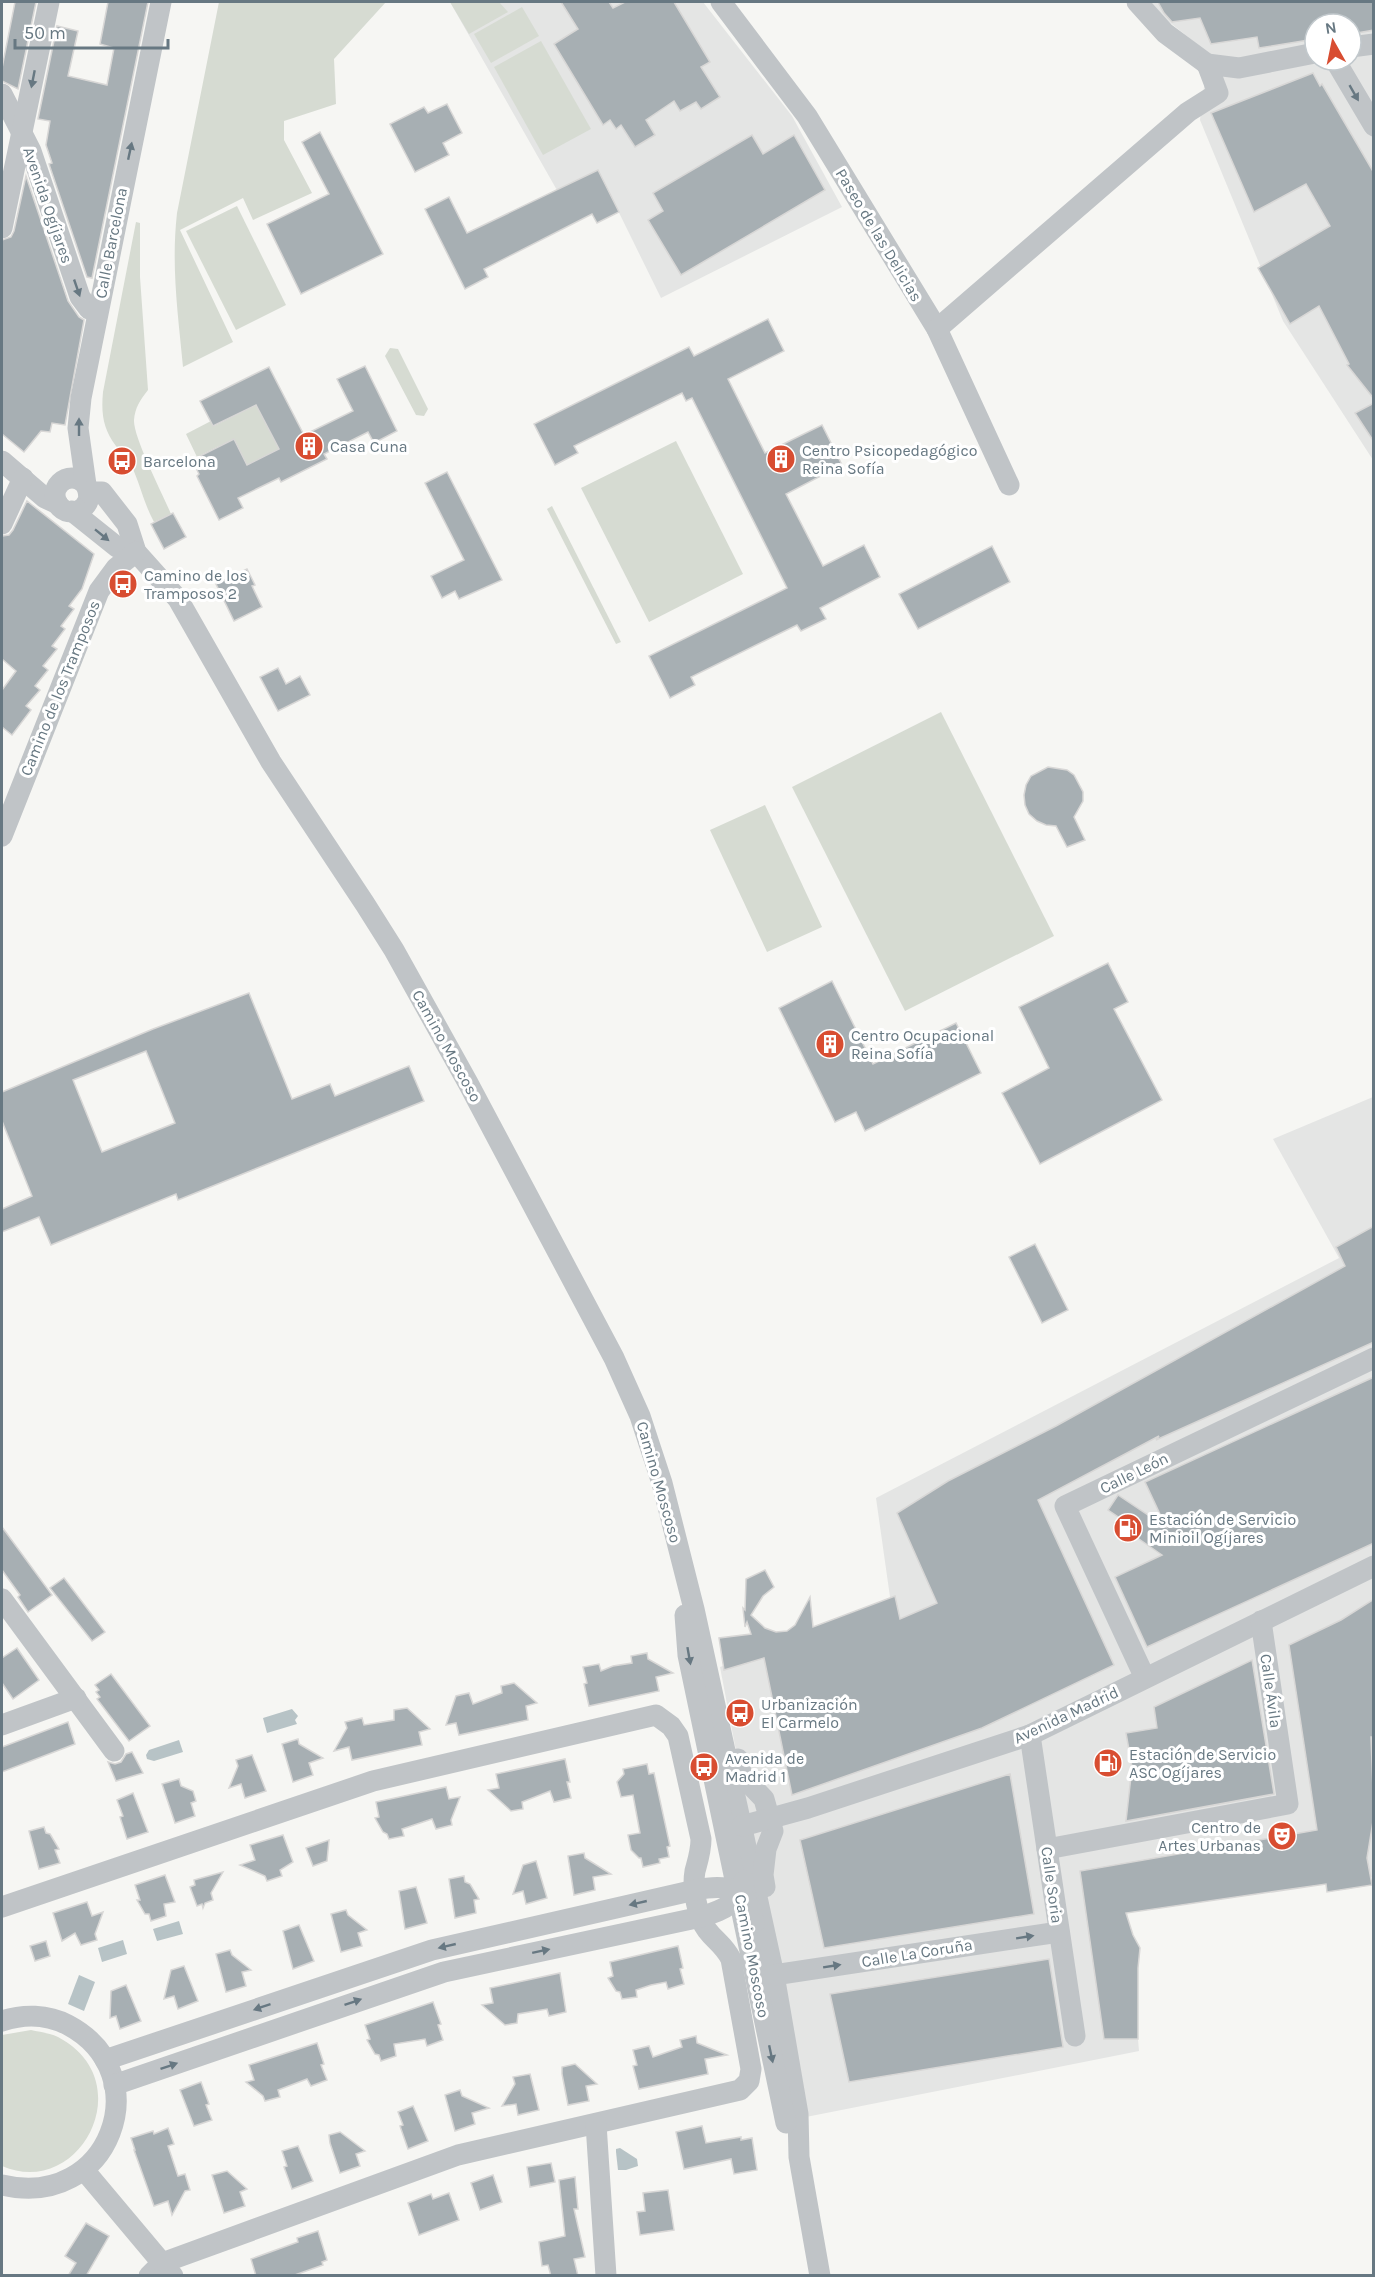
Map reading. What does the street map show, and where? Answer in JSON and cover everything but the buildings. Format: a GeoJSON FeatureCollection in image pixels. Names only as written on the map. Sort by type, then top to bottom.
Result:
{"type":"FeatureCollection","features":[{"type":"Feature","properties":{"kind":"street"},"geometry":{"type":"LineString","coordinates":[[2,228],[49,2]]}},
{"type":"Feature","properties":{"kind":"street","name":"Calle Barcelona"},"geometry":{"type":"LineString","coordinates":[[87,488],[78,428],[81,398],[161,2]]}},
{"type":"Feature","properties":{"kind":"street","name":"Paseo de las Delicias"},"geometry":{"type":"LineString","coordinates":[[721,2],[807,116],[937,329],[1010,485]]}},
{"type":"Feature","properties":{"kind":"street"},"geometry":{"type":"LineString","coordinates":[[1137,2],[1165,33],[1207,64],[1239,68],[1303,55]]}},
{"type":"Feature","properties":{"kind":"street"},"geometry":{"type":"LineString","coordinates":[[937,329],[1188,112],[1218,93],[1207,64]]}},
{"type":"Feature","properties":{"kind":"street"},"geometry":{"type":"LineString","coordinates":[[1342,72],[1374,126]]}},
{"type":"Feature","properties":{"kind":"street","name":"Avenida Ogíjares"},"geometry":{"type":"LineString","coordinates":[[2,94],[32,151],[80,297],[89,309],[97,311]]}},
{"type":"Feature","properties":{"kind":"street","name":"Camino Moscoso"},"geometry":{"type":"LineString","coordinates":[[2,461],[45,498],[63,500],[117,547],[136,552]]}},
{"type":"Feature","properties":{"kind":"street"},"geometry":{"type":"LineString","coordinates":[[2,524],[23,478]]}},
{"type":"Feature","properties":{"kind":"street"},"geometry":{"type":"LineString","coordinates":[[78,479],[87,488],[86,504],[78,510],[63,500],[64,480],[78,479]]}},
{"type":"Feature","properties":{"kind":"street","name":"Camino Moscoso"},"geometry":{"type":"LineString","coordinates":[[87,488],[102,492],[127,524],[136,552],[178,598],[271,762],[394,950],[614,1358],[640,1416],[670,1510],[719,1716],[742,1826],[742,1864]]}},
{"type":"Feature","properties":{"kind":"street","name":"Camino de los Tramposos"},"geometry":{"type":"LineString","coordinates":[[2,836],[99,591],[116,568],[136,552]]}},
{"type":"Feature","properties":{"kind":"street","name":"Calle León"},"geometry":{"type":"LineString","coordinates":[[1145,1678],[1065,1506],[1374,1358]]}},
{"type":"Feature","properties":{"kind":"street","name":"Avenida Madrid"},"geometry":{"type":"LineString","coordinates":[[742,1826],[1029,1735],[1374,1566]]}},
{"type":"Feature","properties":{"kind":"street","name":"Camino Moscoso"},"geometry":{"type":"LineString","coordinates":[[685,1577],[685,1626],[688,1655],[706,1736],[774,1975],[782,2016],[798,2114],[799,2157],[820,2276]]}},
{"type":"Feature","properties":{"kind":"street"},"geometry":{"type":"LineString","coordinates":[[2,1599],[114,1751]]}},
{"type":"Feature","properties":{"kind":"street","name":"Calle Ávila"},"geometry":{"type":"LineString","coordinates":[[1047,1849],[1288,1804],[1261,1621]]}},
{"type":"Feature","properties":{"kind":"street"},"geometry":{"type":"LineString","coordinates":[[2,1725],[76,1698]]}},
{"type":"Feature","properties":{"kind":"street"},"geometry":{"type":"LineString","coordinates":[[2,1907],[373,1781],[656,1715],[671,1726],[678,1736],[701,1839],[694,1890],[707,1930],[724,1946],[731,1959],[751,2070],[749,2081],[740,2090],[458,2155],[162,2271],[84,2170]]}},
{"type":"Feature","properties":{"kind":"street"},"geometry":{"type":"LineString","coordinates":[[719,1716],[734,1736],[742,1776],[764,1799],[773,1831],[766,1849],[763,1875],[779,1958],[774,1975]]}},
{"type":"Feature","properties":{"kind":"street","name":"Calle Soria"},"geometry":{"type":"LineString","coordinates":[[1029,1735],[1075,2036]]}},
{"type":"Feature","properties":{"kind":"street"},"geometry":{"type":"LineString","coordinates":[[706,1736],[716,1746],[729,1809],[742,1826]]}},
{"type":"Feature","properties":{"kind":"street"},"geometry":{"type":"LineString","coordinates":[[114,2085],[444,1972],[701,1917],[723,1910],[734,1902],[739,1894],[742,1864]]}},
{"type":"Feature","properties":{"kind":"street"},"geometry":{"type":"LineString","coordinates":[[105,2060],[432,1950],[718,1886],[729,1887],[739,1894],[752,1911],[767,1997],[782,2016]]}},
{"type":"Feature","properties":{"kind":"street","name":"Camino Moscoso"},"geometry":{"type":"LineString","coordinates":[[739,1894],[787,2124],[799,2157]]}},
{"type":"Feature","properties":{"kind":"street","name":"Calle La Coruña"},"geometry":{"type":"LineString","coordinates":[[774,1975],[1059,1932]]}},
{"type":"Feature","properties":{"kind":"street"},"geometry":{"type":"LineString","coordinates":[[2,2021],[14,2017],[38,2016],[61,2022],[79,2031],[105,2060],[114,2085],[115,2115],[108,2140],[84,2170],[64,2182],[43,2189],[20,2189],[2,2185]]}},
{"type":"Feature","properties":{"kind":"street"},"geometry":{"type":"LineString","coordinates":[[596,2124],[606,2276]]}},
{"type":"Feature","properties":{"kind":"shaded area"},"geometry":{"type":"Polygon","coordinates":[[[219,2],[386,2],[334,59],[336,104],[284,121],[284,140],[312,193],[253,220],[243,198],[180,230],[233,342],[183,367],[177,309],[175,233],[219,2]]]}},
{"type":"Feature","properties":{"kind":"shaded area"},"geometry":{"type":"Polygon","coordinates":[[[450,2],[703,2],[792,116],[842,207],[661,298],[598,170],[562,199],[450,2]]]}},
{"type":"Feature","properties":{"kind":"shaded area"},"geometry":{"type":"Polygon","coordinates":[[[450,2],[499,2],[508,12],[469,34],[450,2]]]}},
{"type":"Feature","properties":{"kind":"shaded area"},"geometry":{"type":"Polygon","coordinates":[[[1150,2],[1373,2],[1373,460],[1283,321],[1200,120],[1208,53],[1168,21],[1150,2]]]}},
{"type":"Feature","properties":{"kind":"shaded area"},"geometry":{"type":"Polygon","coordinates":[[[522,7],[539,36],[491,63],[474,34],[522,7]]]}},
{"type":"Feature","properties":{"kind":"shaded area"},"geometry":{"type":"Polygon","coordinates":[[[541,41],[591,129],[543,155],[494,67],[541,41]]]}},
{"type":"Feature","properties":{"kind":"shaded area"},"geometry":{"type":"Polygon","coordinates":[[[237,206],[286,305],[236,330],[186,231],[237,206]]]}},
{"type":"Feature","properties":{"kind":"shaded area"},"geometry":{"type":"Polygon","coordinates":[[[136,222],[140,223],[140,277],[148,390],[140,401],[134,420],[143,452],[171,514],[154,522],[130,462],[108,433],[102,407],[136,222]]]}},
{"type":"Feature","properties":{"kind":"shaded area"},"geometry":{"type":"Polygon","coordinates":[[[390,348],[398,349],[428,409],[424,416],[416,415],[385,356],[390,348]]]}},
{"type":"Feature","properties":{"kind":"shaded area"},"geometry":{"type":"Polygon","coordinates":[[[256,405],[279,449],[247,465],[236,443],[222,450],[219,446],[197,457],[186,434],[211,421],[214,426],[256,405]]]}},
{"type":"Feature","properties":{"kind":"shaded area"},"geometry":{"type":"Polygon","coordinates":[[[676,441],[743,574],[649,622],[581,488],[676,441]]]}},
{"type":"Feature","properties":{"kind":"shaded area"},"geometry":{"type":"Polygon","coordinates":[[[552,506],[621,642],[616,644],[547,509],[552,506]]]}},
{"type":"Feature","properties":{"kind":"shaded area"},"geometry":{"type":"Polygon","coordinates":[[[941,712],[1054,936],[905,1011],[792,787],[941,712]]]}},
{"type":"Feature","properties":{"kind":"shaded area"},"geometry":{"type":"Polygon","coordinates":[[[765,805],[822,927],[767,952],[710,830],[765,805]]]}},
{"type":"Feature","properties":{"kind":"shaded area"},"geometry":{"type":"Polygon","coordinates":[[[1373,1097],[1373,1877],[1127,1910],[1139,2051],[806,2117],[720,1667],[891,1604],[876,1498],[1339,1258],[1273,1139],[1373,1097]]]}},
{"type":"Feature","properties":{"kind":"shaded area"},"geometry":{"type":"Polygon","coordinates":[[[292,1709],[298,1716],[295,1720],[297,1724],[267,1733],[263,1718],[292,1709]]]}},
{"type":"Feature","properties":{"kind":"shaded area"},"geometry":{"type":"Polygon","coordinates":[[[179,1740],[183,1752],[154,1761],[147,1759],[146,1755],[149,1750],[179,1740]]]}},
{"type":"Feature","properties":{"kind":"shaded area"},"geometry":{"type":"Polygon","coordinates":[[[179,1921],[183,1934],[157,1941],[153,1929],[179,1921]]]}},
{"type":"Feature","properties":{"kind":"shaded area"},"geometry":{"type":"Polygon","coordinates":[[[123,1940],[127,1954],[102,1962],[98,1948],[123,1940]]]}},
{"type":"Feature","properties":{"kind":"shaded area"},"geometry":{"type":"Polygon","coordinates":[[[79,1975],[95,1982],[84,2011],[68,2004],[79,1975]]]}},
{"type":"Feature","properties":{"kind":"shaded area"},"geometry":{"type":"Polygon","coordinates":[[[31,2030],[58,2037],[83,2057],[96,2080],[98,2106],[91,2131],[76,2152],[55,2166],[30,2172],[2,2166],[2,2035],[31,2030]]]}},
{"type":"Feature","properties":{"kind":"shaded area"},"geometry":{"type":"Polygon","coordinates":[[[620,2148],[637,2159],[638,2166],[618,2170],[616,2149],[620,2148]]]}},
{"type":"Feature","properties":{"kind":"place","name":"Casa Cuna"},"geometry":{"type":"Point","coordinates":[309,446]}},
{"type":"Feature","properties":{"kind":"place","name":"Centro Psicopedagógico Reina Sofía"},"geometry":{"type":"Point","coordinates":[781,459]}},
{"type":"Feature","properties":{"kind":"place","name":"Barcelona"},"geometry":{"type":"Point","coordinates":[122,461]}},
{"type":"Feature","properties":{"kind":"place","name":"Camino de los Tramposos 2"},"geometry":{"type":"Point","coordinates":[123,584]}},
{"type":"Feature","properties":{"kind":"place","name":"Centro Ocupacional Reina Sofía"},"geometry":{"type":"Point","coordinates":[830,1044]}},
{"type":"Feature","properties":{"kind":"place","name":"Estación de Servicio Minioil Ogíjares"},"geometry":{"type":"Point","coordinates":[1128,1528]}},
{"type":"Feature","properties":{"kind":"place","name":"Urbanización El Carmelo"},"geometry":{"type":"Point","coordinates":[740,1713]}},
{"type":"Feature","properties":{"kind":"place","name":"Estación de Servicio ASC Ogíjares"},"geometry":{"type":"Point","coordinates":[1108,1763]}},
{"type":"Feature","properties":{"kind":"place","name":"Avenida de Madrid 1"},"geometry":{"type":"Point","coordinates":[704,1767]}},
{"type":"Feature","properties":{"kind":"place","name":"Centro de Artes Urbanas"},"geometry":{"type":"Point","coordinates":[1282,1836]}}]}
